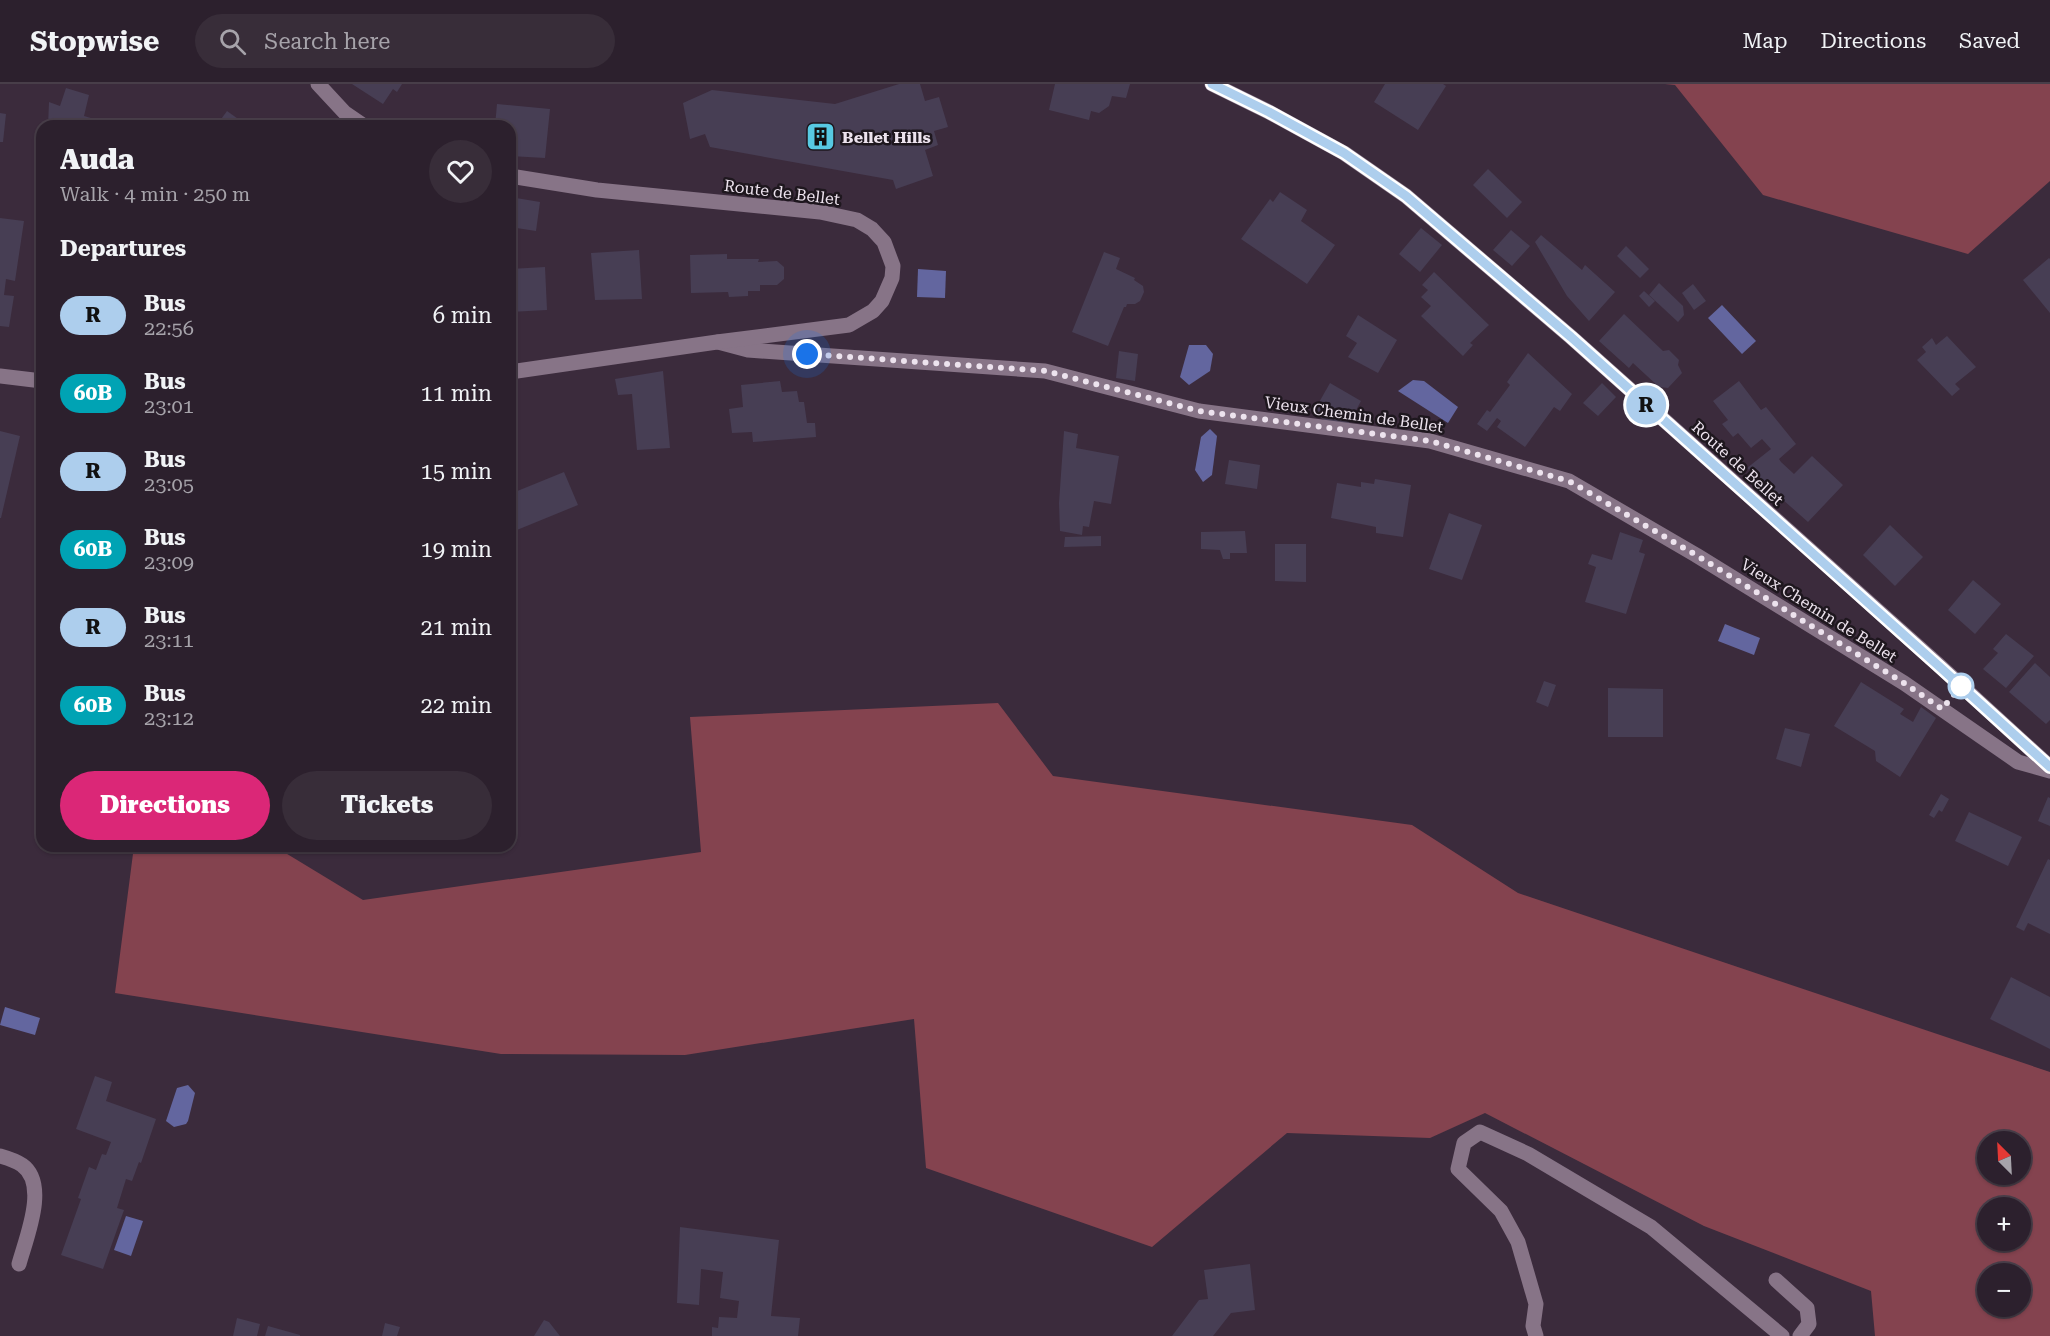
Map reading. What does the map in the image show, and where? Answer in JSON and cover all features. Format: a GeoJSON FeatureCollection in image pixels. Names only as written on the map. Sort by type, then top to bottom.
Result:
{"type":"FeatureCollection","features":[{"type":"Feature","properties":{"kind":"street"},"geometry":{"type":"LineString","coordinates":[[318,84],[345,113],[355,120]]}},
{"type":"Feature","properties":{"kind":"street","name":"Route de Bellet"},"geometry":{"type":"LineString","coordinates":[[1212,84],[1344,153],[1406,196],[1571,337],[2050,769]]}},
{"type":"Feature","properties":{"kind":"street","name":"Route de Bellet"},"geometry":{"type":"LineString","coordinates":[[516,177],[597,190],[820,212],[857,220],[884,242],[892,266],[892,278],[882,301],[873,311],[849,325],[516,371]]}},
{"type":"Feature","properties":{"kind":"street","name":"Vieux Chemin de Bellet"},"geometry":{"type":"LineString","coordinates":[[717,342],[747,350],[1046,371],[1199,411],[1430,441],[1569,481],[1696,555],[1904,683],[2018,762],[2050,769]]}},
{"type":"Feature","properties":{"kind":"street"},"geometry":{"type":"LineString","coordinates":[[0,376],[36,380]]}},
{"type":"Feature","properties":{"kind":"street"},"geometry":{"type":"LineString","coordinates":[[1536,1336],[1533,1326],[1536,1304],[1518,1242],[1501,1211],[1458,1169],[1464,1143],[1480,1132],[1528,1154],[1651,1227],[1782,1336]]}},
{"type":"Feature","properties":{"kind":"street"},"geometry":{"type":"LineString","coordinates":[[0,1156],[22,1165],[29,1173],[36,1193],[19,1264]]}},
{"type":"Feature","properties":{"kind":"street"},"geometry":{"type":"LineString","coordinates":[[1776,1280],[1807,1308],[1809,1324],[1800,1336]]}},
{"type":"Feature","properties":{"kind":"shaded area"},"geometry":{"type":"Polygon","coordinates":[[[1665,84],[2050,84],[2050,181],[1968,254],[1763,195],[1675,85],[1665,84]]]}},
{"type":"Feature","properties":{"kind":"shaded area"},"geometry":{"type":"Polygon","coordinates":[[[998,703],[1053,776],[1412,825],[1518,893],[2050,1072],[2050,1336],[1875,1336],[1871,1291],[1704,1226],[1485,1113],[1430,1138],[1287,1133],[1152,1247],[926,1168],[914,1019],[685,1055],[501,1054],[115,993],[133,852],[284,852],[363,900],[701,852],[690,717],[998,703]]]}},
{"type":"Feature","properties":{"kind":"water"},"geometry":{"type":"Polygon","coordinates":[[[918,269],[946,271],[945,298],[917,297],[918,269]]]}},
{"type":"Feature","properties":{"kind":"water"},"geometry":{"type":"Polygon","coordinates":[[[1722,305],[1756,341],[1742,354],[1708,318],[1722,305]]]}},
{"type":"Feature","properties":{"kind":"water"},"geometry":{"type":"Polygon","coordinates":[[[1189,345],[1206,345],[1213,354],[1210,371],[1189,385],[1180,377],[1189,345]]]}},
{"type":"Feature","properties":{"kind":"water"},"geometry":{"type":"Polygon","coordinates":[[[1413,380],[1424,381],[1458,407],[1448,423],[1398,391],[1413,380]]]}},
{"type":"Feature","properties":{"kind":"water"},"geometry":{"type":"Polygon","coordinates":[[[1210,429],[1217,436],[1212,475],[1203,482],[1195,470],[1201,437],[1210,429]]]}},
{"type":"Feature","properties":{"kind":"water"},"geometry":{"type":"Polygon","coordinates":[[[1725,624],[1760,638],[1754,655],[1718,641],[1725,624]]]}},
{"type":"Feature","properties":{"kind":"water"},"geometry":{"type":"Polygon","coordinates":[[[5,1007],[40,1018],[35,1035],[0,1025],[5,1007]]]}},
{"type":"Feature","properties":{"kind":"water"},"geometry":{"type":"Polygon","coordinates":[[[188,1085],[195,1093],[188,1121],[186,1124],[174,1127],[166,1121],[177,1088],[188,1085]]]}},
{"type":"Feature","properties":{"kind":"water"},"geometry":{"type":"Polygon","coordinates":[[[126,1216],[143,1221],[131,1256],[114,1250],[126,1216]]]}},
{"type":"Feature","properties":{"kind":"building"},"geometry":{"type":"Polygon","coordinates":[[[352,84],[402,84],[397,92],[393,89],[383,104],[352,84]]]}},
{"type":"Feature","properties":{"kind":"building","name":"Bellet Hills"},"geometry":{"type":"Polygon","coordinates":[[[899,84],[920,84],[925,101],[939,97],[948,127],[934,131],[938,145],[925,150],[933,176],[896,189],[893,180],[710,147],[705,134],[690,139],[683,103],[712,90],[835,104],[899,84]]]}},
{"type":"Feature","properties":{"kind":"building"},"geometry":{"type":"Polygon","coordinates":[[[1055,84],[1130,84],[1126,98],[1112,96],[1109,106],[1099,113],[1091,111],[1089,120],[1049,110],[1055,84]]]}},
{"type":"Feature","properties":{"kind":"building"},"geometry":{"type":"Polygon","coordinates":[[[1385,84],[1443,84],[1446,86],[1418,130],[1374,102],[1385,84]]]}},
{"type":"Feature","properties":{"kind":"building"},"geometry":{"type":"Polygon","coordinates":[[[66,88],[89,95],[84,116],[98,120],[48,120],[49,102],[60,106],[66,88]]]}},
{"type":"Feature","properties":{"kind":"building"},"geometry":{"type":"Polygon","coordinates":[[[497,104],[550,109],[545,158],[516,156],[516,120],[496,120],[497,104]]]}},
{"type":"Feature","properties":{"kind":"building"},"geometry":{"type":"Polygon","coordinates":[[[227,111],[240,120],[220,120],[227,111]]]}},
{"type":"Feature","properties":{"kind":"building"},"geometry":{"type":"Polygon","coordinates":[[[0,113],[6,114],[3,142],[0,142],[0,113]]]}},
{"type":"Feature","properties":{"kind":"building"},"geometry":{"type":"Polygon","coordinates":[[[1488,169],[1522,202],[1507,218],[1473,185],[1488,169]]]}},
{"type":"Feature","properties":{"kind":"building"},"geometry":{"type":"Polygon","coordinates":[[[1280,192],[1307,210],[1301,221],[1335,245],[1307,284],[1241,239],[1270,199],[1273,202],[1280,192]]]}},
{"type":"Feature","properties":{"kind":"building"},"geometry":{"type":"Polygon","coordinates":[[[516,198],[540,202],[536,231],[516,228],[516,198]]]}},
{"type":"Feature","properties":{"kind":"building"},"geometry":{"type":"Polygon","coordinates":[[[0,218],[24,221],[15,281],[6,279],[4,295],[14,296],[9,327],[0,326],[0,218]]]}},
{"type":"Feature","properties":{"kind":"building"},"geometry":{"type":"Polygon","coordinates":[[[1421,228],[1442,245],[1420,272],[1399,254],[1421,228]]]}},
{"type":"Feature","properties":{"kind":"building"},"geometry":{"type":"Polygon","coordinates":[[[1511,230],[1530,246],[1512,266],[1493,250],[1511,230]]]}},
{"type":"Feature","properties":{"kind":"building"},"geometry":{"type":"Polygon","coordinates":[[[1541,235],[1582,270],[1585,265],[1615,292],[1589,321],[1567,296],[1535,242],[1541,235]]]}},
{"type":"Feature","properties":{"kind":"building"},"geometry":{"type":"Polygon","coordinates":[[[1626,246],[1649,269],[1640,278],[1617,256],[1626,246]]]}},
{"type":"Feature","properties":{"kind":"building"},"geometry":{"type":"Polygon","coordinates":[[[639,250],[642,299],[595,300],[591,253],[639,250]]]}},
{"type":"Feature","properties":{"kind":"building"},"geometry":{"type":"Polygon","coordinates":[[[1104,252],[1120,258],[1116,269],[1135,278],[1134,280],[1143,286],[1144,292],[1140,301],[1124,307],[1108,346],[1072,332],[1104,252]]]}},
{"type":"Feature","properties":{"kind":"building"},"geometry":{"type":"Polygon","coordinates":[[[727,254],[727,259],[777,261],[784,267],[784,279],[777,285],[760,285],[760,291],[748,291],[748,296],[729,297],[728,292],[691,293],[690,255],[727,254]]]}},
{"type":"Feature","properties":{"kind":"building"},"geometry":{"type":"Polygon","coordinates":[[[2050,259],[2050,313],[2023,280],[2050,259]]]}},
{"type":"Feature","properties":{"kind":"building"},"geometry":{"type":"Polygon","coordinates":[[[545,267],[547,310],[516,312],[516,269],[545,267]]]}},
{"type":"Feature","properties":{"kind":"building"},"geometry":{"type":"Polygon","coordinates":[[[1434,272],[1489,325],[1470,343],[1473,345],[1463,356],[1421,316],[1431,306],[1421,297],[1428,290],[1422,285],[1434,272]]]}},
{"type":"Feature","properties":{"kind":"building"},"geometry":{"type":"Polygon","coordinates":[[[1659,283],[1683,306],[1684,315],[1678,322],[1649,295],[1659,283]]]}},
{"type":"Feature","properties":{"kind":"building"},"geometry":{"type":"Polygon","coordinates":[[[1693,284],[1706,301],[1694,310],[1682,293],[1693,284]]]}},
{"type":"Feature","properties":{"kind":"building"},"geometry":{"type":"Polygon","coordinates":[[[1644,291],[1655,301],[1649,307],[1639,296],[1644,291]]]}},
{"type":"Feature","properties":{"kind":"building"},"geometry":{"type":"Polygon","coordinates":[[[1624,314],[1663,351],[1669,350],[1679,360],[1678,365],[1682,373],[1668,388],[1659,387],[1633,363],[1629,368],[1599,341],[1624,314]]]}},
{"type":"Feature","properties":{"kind":"building"},"geometry":{"type":"Polygon","coordinates":[[[1358,315],[1397,340],[1378,373],[1348,357],[1357,343],[1346,336],[1358,315]]]}},
{"type":"Feature","properties":{"kind":"building"},"geometry":{"type":"Polygon","coordinates":[[[1947,336],[1976,367],[1955,384],[1960,389],[1952,396],[1917,360],[1926,352],[1922,347],[1932,338],[1936,345],[1947,336]]]}},
{"type":"Feature","properties":{"kind":"building"},"geometry":{"type":"Polygon","coordinates":[[[1119,351],[1138,354],[1135,381],[1116,378],[1119,351]]]}},
{"type":"Feature","properties":{"kind":"building"},"geometry":{"type":"Polygon","coordinates":[[[1528,353],[1572,394],[1560,411],[1554,407],[1525,447],[1497,427],[1501,421],[1497,418],[1487,431],[1477,424],[1487,410],[1490,412],[1510,385],[1507,382],[1528,353]]]}},
{"type":"Feature","properties":{"kind":"building"},"geometry":{"type":"Polygon","coordinates":[[[663,371],[670,448],[637,450],[632,394],[618,395],[615,379],[663,371]]]}},
{"type":"Feature","properties":{"kind":"building"},"geometry":{"type":"Polygon","coordinates":[[[780,381],[782,392],[797,391],[799,402],[804,402],[807,423],[815,423],[816,437],[753,442],[752,432],[732,433],[729,409],[743,407],[741,385],[780,381]]]}},
{"type":"Feature","properties":{"kind":"building"},"geometry":{"type":"Polygon","coordinates":[[[1739,381],[1761,410],[1766,407],[1796,444],[1779,459],[1781,462],[1794,474],[1812,456],[1843,485],[1808,522],[1747,468],[1771,449],[1762,439],[1751,448],[1738,433],[1733,437],[1722,424],[1728,420],[1713,401],[1739,381]]]}},
{"type":"Feature","properties":{"kind":"building"},"geometry":{"type":"Polygon","coordinates":[[[1330,383],[1361,401],[1348,425],[1329,423],[1313,413],[1330,383]]]}},
{"type":"Feature","properties":{"kind":"building"},"geometry":{"type":"Polygon","coordinates":[[[1602,383],[1616,397],[1598,416],[1583,403],[1602,383]]]}},
{"type":"Feature","properties":{"kind":"building"},"geometry":{"type":"Polygon","coordinates":[[[0,431],[20,436],[1,518],[0,518],[0,431]]]}},
{"type":"Feature","properties":{"kind":"building"},"geometry":{"type":"Polygon","coordinates":[[[1064,431],[1078,434],[1076,448],[1119,456],[1111,504],[1094,501],[1089,527],[1083,526],[1082,535],[1060,531],[1059,503],[1064,431]]]}},
{"type":"Feature","properties":{"kind":"building"},"geometry":{"type":"Polygon","coordinates":[[[1229,460],[1260,465],[1257,489],[1225,484],[1229,460]]]}},
{"type":"Feature","properties":{"kind":"building"},"geometry":{"type":"Polygon","coordinates":[[[564,472],[578,505],[516,530],[516,492],[564,472]]]}},
{"type":"Feature","properties":{"kind":"building"},"geometry":{"type":"Polygon","coordinates":[[[1375,479],[1411,485],[1403,537],[1376,533],[1376,527],[1331,518],[1337,483],[1361,487],[1361,482],[1374,484],[1375,479]]]}},
{"type":"Feature","properties":{"kind":"building"},"geometry":{"type":"Polygon","coordinates":[[[1449,513],[1482,525],[1462,580],[1429,569],[1449,513]]]}},
{"type":"Feature","properties":{"kind":"building"},"geometry":{"type":"Polygon","coordinates":[[[1890,525],[1923,557],[1895,586],[1863,555],[1890,525]]]}},
{"type":"Feature","properties":{"kind":"building"},"geometry":{"type":"Polygon","coordinates":[[[1245,531],[1247,553],[1230,553],[1230,559],[1223,559],[1220,550],[1201,549],[1201,532],[1245,531]]]}},
{"type":"Feature","properties":{"kind":"building"},"geometry":{"type":"Polygon","coordinates":[[[1620,532],[1643,540],[1639,552],[1645,554],[1626,614],[1585,602],[1596,567],[1588,564],[1592,554],[1612,560],[1620,532]]]}},
{"type":"Feature","properties":{"kind":"building"},"geometry":{"type":"Polygon","coordinates":[[[1101,536],[1101,546],[1064,547],[1065,537],[1101,536]]]}},
{"type":"Feature","properties":{"kind":"building"},"geometry":{"type":"Polygon","coordinates":[[[1275,544],[1306,544],[1306,582],[1275,581],[1275,544]]]}},
{"type":"Feature","properties":{"kind":"building"},"geometry":{"type":"Polygon","coordinates":[[[1973,580],[2001,604],[1975,634],[1948,610],[1973,580]]]}},
{"type":"Feature","properties":{"kind":"building"},"geometry":{"type":"Polygon","coordinates":[[[2006,634],[2034,656],[2006,688],[1983,669],[1998,653],[1993,649],[2006,634]]]}},
{"type":"Feature","properties":{"kind":"building"},"geometry":{"type":"Polygon","coordinates":[[[2035,663],[2050,677],[2050,720],[2046,724],[2009,692],[2035,663]]]}},
{"type":"Feature","properties":{"kind":"building"},"geometry":{"type":"Polygon","coordinates":[[[1544,681],[1556,685],[1548,707],[1536,702],[1544,681]]]}},
{"type":"Feature","properties":{"kind":"building"},"geometry":{"type":"Polygon","coordinates":[[[1861,682],[1904,709],[1900,714],[1913,722],[1921,707],[1936,718],[1900,777],[1876,761],[1875,751],[1834,726],[1861,682]]]}},
{"type":"Feature","properties":{"kind":"building"},"geometry":{"type":"Polygon","coordinates":[[[1608,688],[1663,689],[1663,737],[1608,737],[1608,688]]]}},
{"type":"Feature","properties":{"kind":"building"},"geometry":{"type":"Polygon","coordinates":[[[1785,728],[1810,734],[1801,767],[1776,759],[1785,728]]]}},
{"type":"Feature","properties":{"kind":"building"},"geometry":{"type":"Polygon","coordinates":[[[1941,794],[1949,799],[1942,812],[1939,810],[1934,818],[1929,815],[1941,794]]]}},
{"type":"Feature","properties":{"kind":"building"},"geometry":{"type":"Polygon","coordinates":[[[2048,797],[2050,798],[2050,826],[2038,821],[2048,797]]]}},
{"type":"Feature","properties":{"kind":"building"},"geometry":{"type":"Polygon","coordinates":[[[1969,812],[2022,837],[2008,866],[1955,841],[1969,812]]]}},
{"type":"Feature","properties":{"kind":"building"},"geometry":{"type":"Polygon","coordinates":[[[2048,859],[2050,860],[2050,934],[2028,923],[2024,931],[2016,927],[2048,859]]]}},
{"type":"Feature","properties":{"kind":"building"},"geometry":{"type":"Polygon","coordinates":[[[2011,977],[2050,997],[2050,1049],[1990,1019],[2011,977]]]}},
{"type":"Feature","properties":{"kind":"building"},"geometry":{"type":"Polygon","coordinates":[[[95,1076],[112,1082],[106,1101],[156,1119],[141,1163],[139,1162],[132,1181],[126,1179],[117,1208],[124,1210],[103,1269],[61,1255],[81,1199],[78,1198],[89,1167],[96,1170],[102,1154],[106,1155],[111,1142],[76,1129],[95,1076]]]}},
{"type":"Feature","properties":{"kind":"building"},"geometry":{"type":"Polygon","coordinates":[[[680,1227],[779,1240],[771,1316],[800,1318],[798,1336],[712,1336],[712,1327],[718,1328],[719,1317],[737,1318],[739,1301],[720,1298],[723,1272],[701,1269],[699,1305],[677,1303],[680,1227]]]}},
{"type":"Feature","properties":{"kind":"building"},"geometry":{"type":"Polygon","coordinates":[[[1250,1264],[1255,1310],[1231,1313],[1213,1336],[1172,1336],[1199,1300],[1208,1299],[1204,1270],[1250,1264]]]}},
{"type":"Feature","properties":{"kind":"building"},"geometry":{"type":"Polygon","coordinates":[[[237,1318],[260,1324],[257,1336],[233,1336],[237,1318]]]}},
{"type":"Feature","properties":{"kind":"building"},"geometry":{"type":"Polygon","coordinates":[[[544,1320],[549,1322],[560,1336],[534,1336],[544,1320]]]}},
{"type":"Feature","properties":{"kind":"building"},"geometry":{"type":"Polygon","coordinates":[[[385,1323],[400,1327],[397,1336],[382,1336],[385,1323]]]}},
{"type":"Feature","properties":{"kind":"building"},"geometry":{"type":"Polygon","coordinates":[[[268,1326],[300,1335],[300,1336],[265,1336],[268,1326]]]}},
{"type":"Feature","properties":{"kind":"bus line","name":"R"},"geometry":{"type":"LineString","coordinates":[[1212,84],[1344,153],[1406,196],[1571,337],[2050,767]]}},
{"type":"Feature","properties":{"kind":"place","name":"Bellet Hills"},"geometry":{"type":"Point","coordinates":[821,137]}},
{"type":"Feature","properties":{"kind":"route"},"geometry":{"type":"LineString","coordinates":[[807,354],[1046,371],[1199,411],[1430,441],[1569,481],[1696,555],[1904,683],[1942,709],[1961,686]]}}]}
